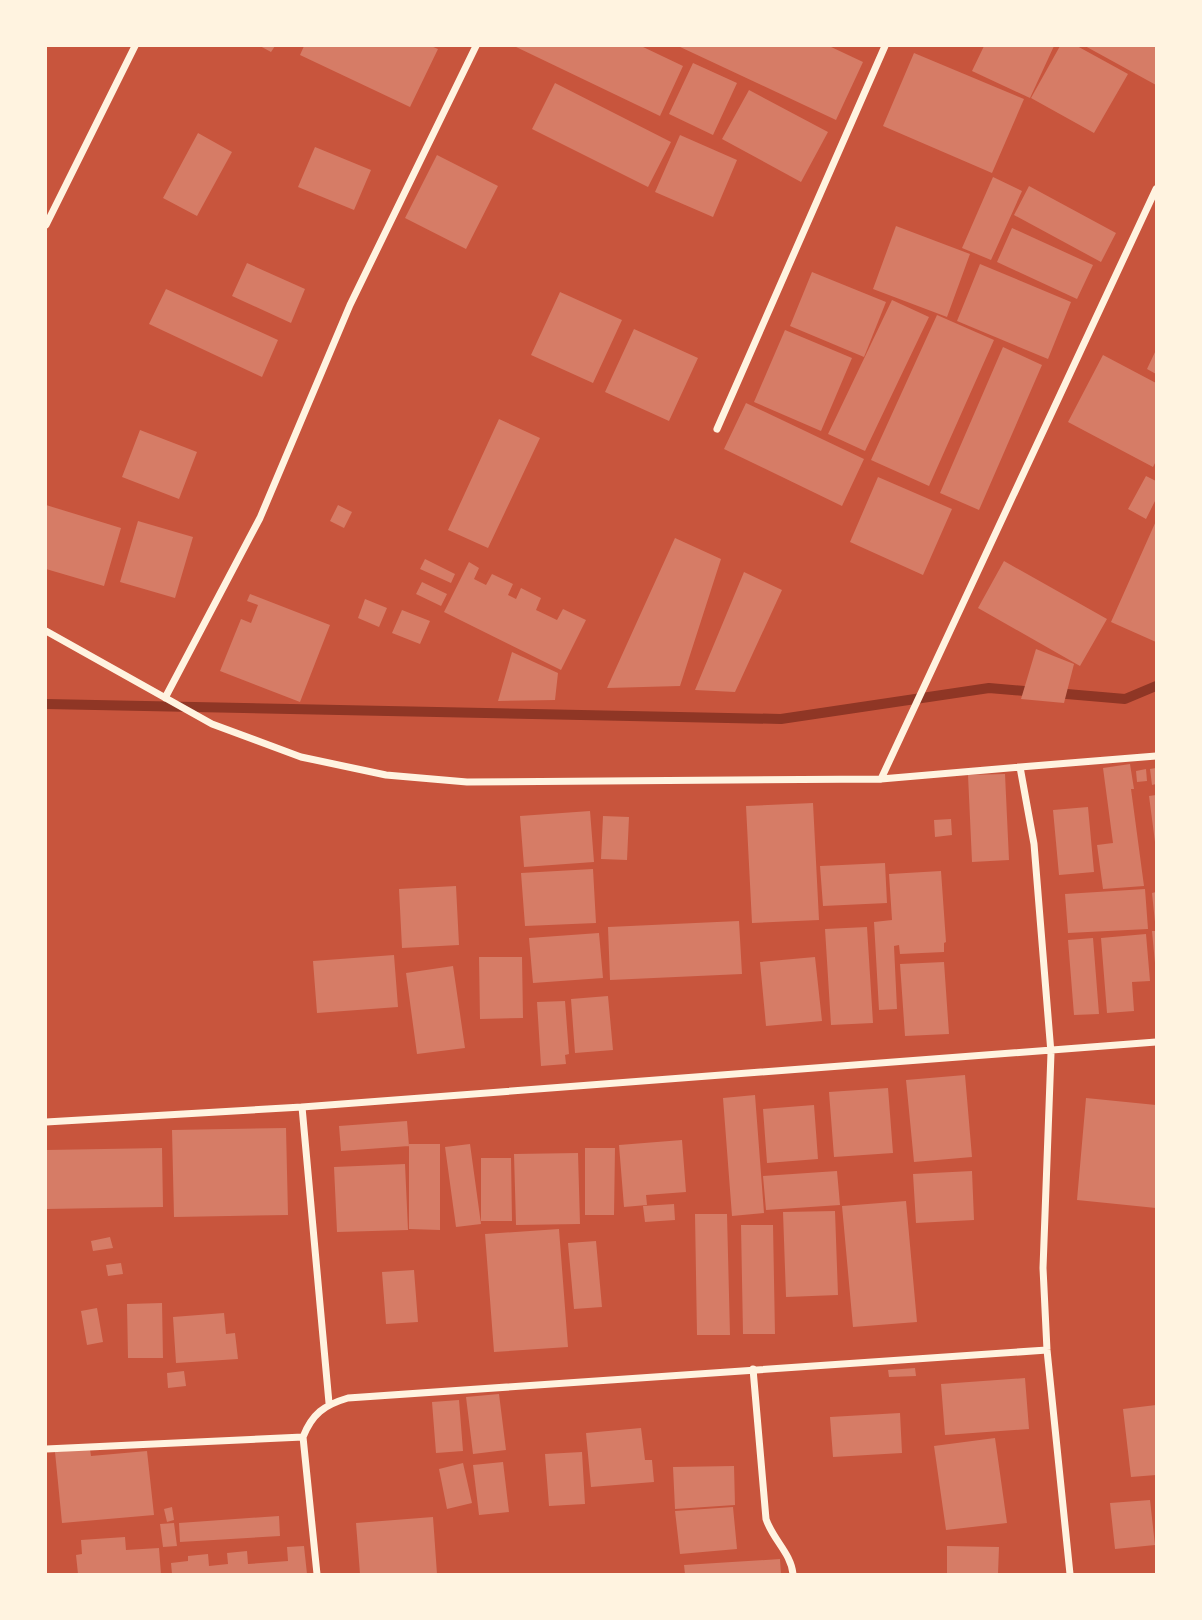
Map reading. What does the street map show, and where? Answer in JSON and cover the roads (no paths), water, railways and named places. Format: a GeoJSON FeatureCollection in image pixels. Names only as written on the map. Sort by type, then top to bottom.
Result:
{"type":"FeatureCollection","features":[{"type":"Feature","properties":{"kind":"street"},"geometry":{"type":"LineString","coordinates":[[46,225],[135,46]]}},
{"type":"Feature","properties":{"kind":"street"},"geometry":{"type":"LineString","coordinates":[[165,698],[260,518],[350,305],[476,46]]}},
{"type":"Feature","properties":{"kind":"street"},"geometry":{"type":"LineString","coordinates":[[717,429],[885,46]]}},
{"type":"Feature","properties":{"kind":"street"},"geometry":{"type":"LineString","coordinates":[[881,779],[1157,189]]}},
{"type":"Feature","properties":{"kind":"street"},"geometry":{"type":"LineString","coordinates":[[46,631],[212,724],[301,757],[386,775],[467,782],[881,779],[1157,756]]}},
{"type":"Feature","properties":{"kind":"street"},"geometry":{"type":"LineString","coordinates":[[1020,767],[1034,844],[1051,1053],[1044,1268],[1047,1350],[1070,1574]]}},
{"type":"Feature","properties":{"kind":"street"},"geometry":{"type":"LineString","coordinates":[[46,1122],[302,1107],[741,1072],[1051,1053],[1157,1042]]}},
{"type":"Feature","properties":{"kind":"street"},"geometry":{"type":"LineString","coordinates":[[302,1107],[329,1403]]}},
{"type":"Feature","properties":{"kind":"street"},"geometry":{"type":"LineString","coordinates":[[317,1574],[303,1437],[311,1417],[329,1403],[348,1398],[1047,1350]]}},
{"type":"Feature","properties":{"kind":"street"},"geometry":{"type":"LineString","coordinates":[[753,1369],[766,1519],[771,1533],[789,1557],[793,1574]]}},
{"type":"Feature","properties":{"kind":"street"},"geometry":{"type":"LineString","coordinates":[[46,1449],[303,1437]]}},
{"type":"Feature","properties":{"kind":"waterway"},"geometry":{"type":"LineString","coordinates":[[1055,693],[1125,699],[1156,686]]}},
{"type":"Feature","properties":{"kind":"waterway"},"geometry":{"type":"LineString","coordinates":[[46,704],[781,719],[989,688],[1036,692]]}}]}
